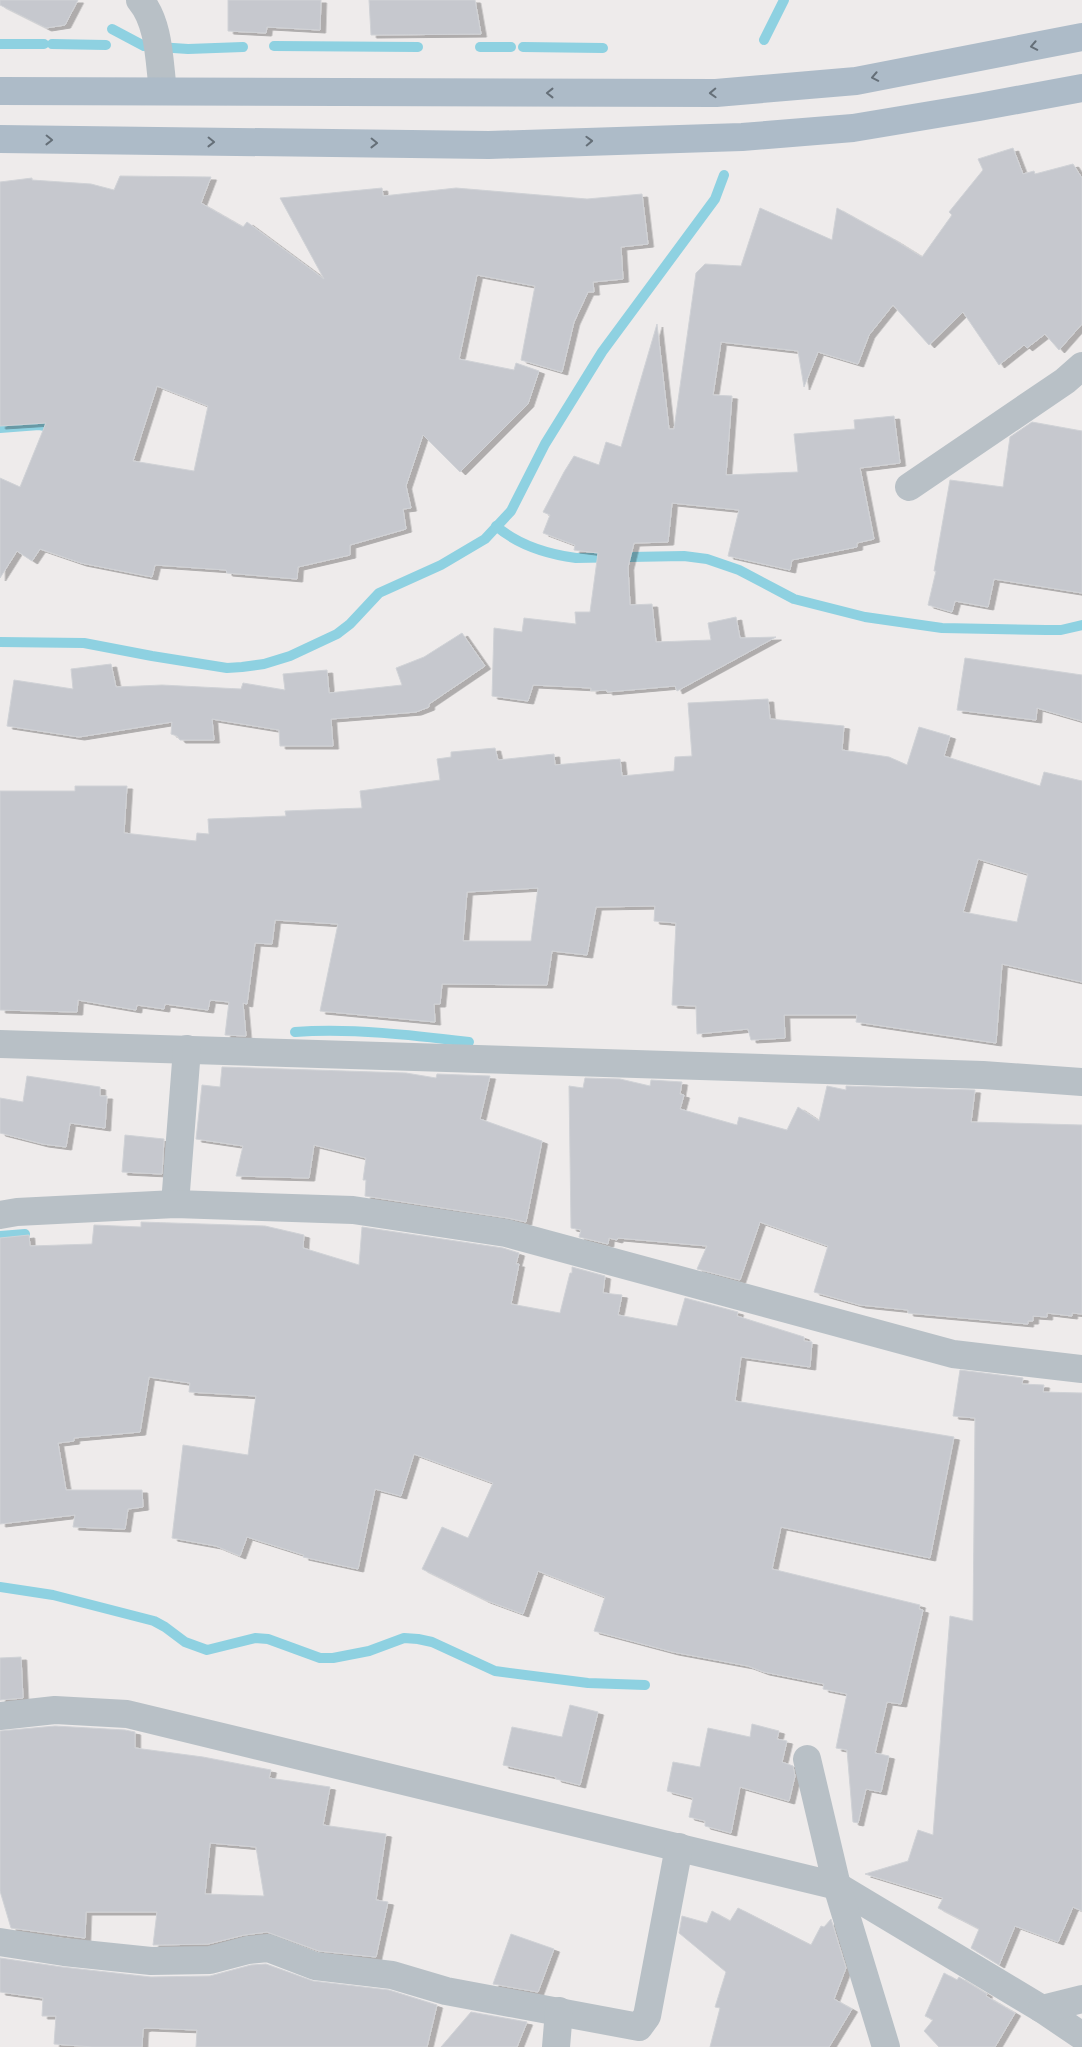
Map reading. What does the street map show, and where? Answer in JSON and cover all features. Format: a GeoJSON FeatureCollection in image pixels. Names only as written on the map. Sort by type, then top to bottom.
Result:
{"type":"FeatureCollection","features":[{"type":"Feature","properties":{"kind":"main road"},"geometry":{"type":"LineString","coordinates":[[0,91],[716,93],[856,81],[1082,37]]}},
{"type":"Feature","properties":{"kind":"main road"},"geometry":{"type":"LineString","coordinates":[[0,139],[489,145],[742,137],[853,128],[1082,88]]}},
{"type":"Feature","properties":{"kind":"street"},"geometry":{"type":"LineString","coordinates":[[140,0],[145,6],[155,32],[163,91]]}},
{"type":"Feature","properties":{"kind":"street"},"geometry":{"type":"LineString","coordinates":[[909,487],[1065,381],[1082,366]]}},
{"type":"Feature","properties":{"kind":"street"},"geometry":{"type":"LineString","coordinates":[[0,1044],[974,1075],[1082,1082]]}},
{"type":"Feature","properties":{"kind":"street"},"geometry":{"type":"LineString","coordinates":[[175,1204],[188,1049]]}},
{"type":"Feature","properties":{"kind":"street"},"geometry":{"type":"LineString","coordinates":[[0,1215],[175,1204],[353,1210],[506,1233],[953,1354],[1082,1369]]}},
{"type":"Feature","properties":{"kind":"street"},"geometry":{"type":"LineString","coordinates":[[0,1716],[55,1710],[127,1714],[837,1886],[1042,2009],[1082,2036]]}},
{"type":"Feature","properties":{"kind":"street"},"geometry":{"type":"LineString","coordinates":[[807,1759],[837,1886],[886,2047]]}},
{"type":"Feature","properties":{"kind":"street"},"geometry":{"type":"LineString","coordinates":[[0,1942],[64,1952],[151,1961],[210,1960],[248,1950],[268,1948],[315,1966],[392,1975],[446,1991],[639,2026],[647,2016],[678,1848]]}},
{"type":"Feature","properties":{"kind":"street"},"geometry":{"type":"LineString","coordinates":[[1042,2009],[1082,1999]]}},
{"type":"Feature","properties":{"kind":"street"},"geometry":{"type":"LineString","coordinates":[[556,2047],[559,2012]]}},
{"type":"Feature","properties":{"kind":"building"},"geometry":{"type":"Polygon","coordinates":[[[0,0],[78,0],[65,25],[46,28],[0,5],[0,0]]]}},
{"type":"Feature","properties":{"kind":"building"},"geometry":{"type":"Polygon","coordinates":[[[228,0],[321,0],[320,30],[267,27],[266,33],[228,31],[228,0]]]}},
{"type":"Feature","properties":{"kind":"building"},"geometry":{"type":"Polygon","coordinates":[[[369,0],[475,0],[481,34],[371,35],[369,0]]]}},
{"type":"Feature","properties":{"kind":"building"},"geometry":{"type":"Polygon","coordinates":[[[1013,148],[1023,174],[1034,171],[1035,174],[1073,164],[1082,178],[1082,324],[1059,350],[1045,334],[1027,348],[1024,345],[999,365],[963,312],[929,345],[893,305],[869,335],[858,364],[818,352],[804,387],[798,351],[721,342],[713,395],[732,396],[726,475],[798,472],[794,434],[855,429],[854,420],[894,416],[900,463],[860,468],[874,539],[857,543],[857,547],[792,560],[790,570],[728,556],[739,510],[672,503],[668,542],[634,543],[628,567],[630,605],[652,604],[656,642],[711,640],[708,623],[736,617],[740,638],[776,637],[677,691],[675,686],[607,692],[607,690],[591,691],[591,688],[533,685],[528,701],[492,696],[494,628],[522,632],[524,618],[576,624],[575,612],[590,612],[598,553],[574,550],[575,545],[543,533],[550,515],[543,512],[574,456],[599,465],[606,442],[621,447],[657,324],[669,429],[674,429],[696,273],[705,264],[741,266],[760,208],[832,240],[837,208],[922,257],[952,215],[949,212],[983,170],[978,159],[1013,148]]]}},
{"type":"Feature","properties":{"kind":"building"},"geometry":{"type":"Polygon","coordinates":[[[120,176],[211,177],[201,203],[243,227],[247,222],[324,279],[280,198],[382,188],[383,196],[456,188],[587,199],[642,194],[648,244],[621,247],[623,279],[593,282],[594,292],[588,292],[574,322],[562,372],[521,360],[535,286],[477,275],[459,359],[514,370],[516,363],[539,371],[528,404],[460,472],[423,435],[406,486],[411,508],[403,509],[406,529],[350,545],[350,555],[298,567],[297,579],[227,573],[226,570],[155,565],[152,577],[81,563],[40,549],[32,561],[17,551],[0,578],[0,478],[20,487],[46,423],[0,426],[0,182],[32,178],[32,180],[91,184],[114,190],[120,176]],[[157,386],[133,461],[194,471],[208,406],[157,386]]]}},
{"type":"Feature","properties":{"kind":"building"},"geometry":{"type":"Polygon","coordinates":[[[1032,422],[1082,431],[1082,593],[994,579],[988,607],[955,601],[952,612],[928,605],[936,571],[934,571],[950,480],[1003,487],[1010,437],[1032,422]]]}},
{"type":"Feature","properties":{"kind":"building"},"geometry":{"type":"Polygon","coordinates":[[[462,633],[485,666],[429,704],[429,707],[416,712],[331,719],[333,746],[280,746],[279,730],[212,719],[214,740],[180,740],[177,736],[171,734],[172,722],[79,737],[7,726],[14,680],[73,689],[71,669],[111,664],[116,687],[162,685],[241,689],[243,683],[285,690],[283,674],[327,670],[329,693],[402,685],[396,668],[424,657],[462,633]]]}},
{"type":"Feature","properties":{"kind":"building"},"geometry":{"type":"Polygon","coordinates":[[[965,658],[1082,675],[1082,721],[1037,708],[1036,720],[957,710],[965,658]]]}},
{"type":"Feature","properties":{"kind":"building"},"geometry":{"type":"Polygon","coordinates":[[[768,699],[770,719],[844,726],[842,750],[889,757],[907,765],[919,727],[950,736],[944,756],[1040,786],[1044,772],[1082,781],[1082,982],[1002,964],[996,1043],[856,1022],[857,1015],[784,1015],[785,1038],[751,1040],[748,1029],[697,1034],[696,1006],[672,1005],[676,923],[654,921],[655,906],[596,907],[587,955],[552,951],[547,985],[442,984],[440,1004],[434,1004],[435,1022],[320,1011],[338,924],[275,920],[272,944],[255,943],[247,1004],[243,1003],[246,1036],[225,1035],[229,1002],[210,1000],[208,1010],[165,1004],[164,1009],[137,1005],[136,1010],[78,1000],[77,1012],[0,1010],[0,791],[75,791],[75,786],[127,786],[124,833],[196,841],[197,833],[209,834],[208,819],[286,816],[285,811],[362,808],[360,791],[440,780],[437,759],[451,757],[451,752],[495,748],[498,760],[554,754],[555,765],[620,759],[622,776],[674,771],[675,757],[692,756],[688,703],[768,699]],[[978,859],[963,912],[1017,922],[1028,874],[978,859]],[[538,888],[467,892],[463,941],[531,941],[538,888]]]}},
{"type":"Feature","properties":{"kind":"building"},"geometry":{"type":"Polygon","coordinates":[[[222,1067],[406,1073],[436,1078],[437,1074],[490,1076],[480,1119],[542,1141],[526,1222],[365,1196],[366,1180],[363,1180],[366,1158],[314,1145],[309,1178],[236,1176],[243,1146],[196,1139],[202,1085],[220,1087],[222,1067]]]}},
{"type":"Feature","properties":{"kind":"building"},"geometry":{"type":"Polygon","coordinates":[[[27,1076],[100,1087],[100,1096],[107,1096],[105,1128],[70,1123],[66,1147],[43,1144],[0,1133],[0,1098],[23,1102],[27,1076]]]}},
{"type":"Feature","properties":{"kind":"building"},"geometry":{"type":"Polygon","coordinates":[[[585,1078],[620,1079],[650,1086],[651,1080],[682,1082],[680,1094],[684,1095],[680,1109],[737,1125],[739,1117],[787,1130],[798,1107],[819,1121],[827,1086],[846,1090],[846,1086],[975,1090],[971,1122],[1082,1125],[1082,1314],[1072,1313],[1072,1316],[1047,1313],[1047,1317],[1033,1316],[1033,1321],[1028,1321],[1028,1324],[908,1313],[908,1310],[860,1305],[814,1292],[828,1246],[760,1222],[740,1280],[697,1269],[707,1246],[618,1238],[617,1240],[609,1238],[608,1244],[579,1237],[581,1230],[571,1228],[569,1086],[583,1088],[585,1078]]]}},
{"type":"Feature","properties":{"kind":"building"},"geometry":{"type":"Polygon","coordinates":[[[125,1135],[164,1139],[162,1174],[122,1172],[125,1135]]]}},
{"type":"Feature","properties":{"kind":"building"},"geometry":{"type":"Polygon","coordinates":[[[141,1222],[265,1226],[304,1235],[303,1248],[359,1265],[362,1227],[503,1248],[519,1253],[516,1264],[519,1264],[511,1304],[560,1313],[570,1273],[572,1273],[572,1267],[605,1276],[603,1293],[622,1295],[618,1315],[677,1326],[685,1298],[738,1312],[737,1316],[804,1337],[804,1341],[812,1342],[810,1367],[741,1357],[735,1401],[954,1437],[930,1558],[781,1527],[772,1569],[920,1605],[919,1609],[923,1610],[901,1704],[887,1702],[875,1753],[889,1756],[881,1792],[866,1789],[858,1823],[853,1822],[847,1750],[836,1748],[847,1694],[823,1689],[824,1684],[764,1672],[748,1666],[673,1652],[594,1631],[605,1597],[538,1571],[523,1614],[485,1600],[422,1569],[442,1527],[468,1538],[493,1483],[414,1454],[401,1496],[375,1489],[358,1569],[303,1557],[304,1555],[247,1537],[240,1556],[216,1546],[172,1538],[183,1445],[248,1455],[256,1396],[189,1392],[190,1383],[149,1377],[140,1432],[74,1438],[74,1441],[58,1443],[66,1490],[142,1490],[143,1507],[128,1509],[125,1529],[73,1527],[75,1515],[0,1524],[0,1238],[29,1235],[30,1246],[92,1244],[94,1225],[141,1227],[141,1222]]]}},
{"type":"Feature","properties":{"kind":"building"},"geometry":{"type":"Polygon","coordinates":[[[960,1370],[1023,1378],[1022,1384],[1044,1385],[1043,1392],[1082,1393],[1082,1911],[1073,1907],[1058,1942],[1015,1926],[999,1965],[971,1948],[979,1929],[938,1908],[943,1898],[865,1874],[908,1861],[918,1830],[933,1835],[950,1616],[973,1621],[975,1418],[953,1416],[960,1370]]]}},
{"type":"Feature","properties":{"kind":"building"},"geometry":{"type":"Polygon","coordinates":[[[21,1657],[23,1698],[0,1700],[0,1658],[21,1657]]]}},
{"type":"Feature","properties":{"kind":"building"},"geometry":{"type":"Polygon","coordinates":[[[570,1705],[598,1712],[580,1785],[556,1779],[556,1777],[503,1765],[512,1727],[562,1737],[570,1705]]]}},
{"type":"Feature","properties":{"kind":"building"},"geometry":{"type":"Polygon","coordinates":[[[752,1724],[779,1731],[777,1739],[787,1741],[782,1762],[793,1766],[795,1776],[789,1801],[740,1787],[731,1833],[705,1826],[705,1821],[689,1817],[693,1798],[667,1791],[673,1762],[700,1767],[708,1728],[750,1737],[752,1724]]]}},
{"type":"Feature","properties":{"kind":"building"},"geometry":{"type":"Polygon","coordinates":[[[55,1726],[125,1730],[135,1732],[135,1748],[203,1757],[271,1770],[269,1778],[330,1787],[323,1825],[386,1834],[376,1900],[388,1902],[376,1957],[319,1951],[267,1932],[244,1935],[208,1944],[153,1945],[157,1912],[86,1912],[85,1938],[11,1928],[0,1891],[0,1731],[55,1726]],[[210,1843],[205,1894],[264,1896],[256,1847],[210,1843]]]}},
{"type":"Feature","properties":{"kind":"building"},"geometry":{"type":"Polygon","coordinates":[[[738,1908],[811,1945],[821,1926],[824,1927],[831,1919],[846,1968],[834,1999],[852,2009],[829,2047],[710,2047],[720,2008],[715,2007],[726,1972],[679,1933],[682,1916],[707,1923],[712,1911],[730,1921],[738,1908]]]}},
{"type":"Feature","properties":{"kind":"building"},"geometry":{"type":"Polygon","coordinates":[[[511,1934],[554,1949],[538,1992],[493,1984],[511,1934]]]}},
{"type":"Feature","properties":{"kind":"building"},"geometry":{"type":"Polygon","coordinates":[[[0,1958],[151,1977],[210,1976],[251,1965],[266,1964],[313,1981],[389,1990],[437,2005],[427,2047],[196,2047],[197,2030],[146,2028],[143,2029],[142,2047],[93,2047],[54,2044],[56,2016],[42,2016],[43,1998],[0,1992],[0,1958]]]}},
{"type":"Feature","properties":{"kind":"building"},"geometry":{"type":"Polygon","coordinates":[[[944,1973],[957,1980],[959,1977],[1015,2013],[995,2047],[939,2047],[924,2031],[933,2020],[925,2016],[944,1973]]]}},
{"type":"Feature","properties":{"kind":"building"},"geometry":{"type":"Polygon","coordinates":[[[471,2012],[527,2022],[517,2047],[441,2047],[471,2012]]]}},
{"type":"Feature","properties":{"kind":"waterway"},"geometry":{"type":"LineString","coordinates":[[764,40],[784,0]]}},
{"type":"Feature","properties":{"kind":"waterway"},"geometry":{"type":"LineString","coordinates":[[112,29],[144,46],[188,49],[243,47]]}},
{"type":"Feature","properties":{"kind":"waterway"},"geometry":{"type":"LineString","coordinates":[[0,44],[44,44]]}},
{"type":"Feature","properties":{"kind":"waterway"},"geometry":{"type":"LineString","coordinates":[[52,44],[106,45]]}},
{"type":"Feature","properties":{"kind":"waterway"},"geometry":{"type":"LineString","coordinates":[[274,46],[418,47]]}},
{"type":"Feature","properties":{"kind":"waterway"},"geometry":{"type":"LineString","coordinates":[[480,47],[511,47]]}},
{"type":"Feature","properties":{"kind":"waterway"},"geometry":{"type":"LineString","coordinates":[[523,47],[603,48]]}},
{"type":"Feature","properties":{"kind":"waterway"},"geometry":{"type":"LineString","coordinates":[[0,642],[84,643],[227,668],[264,664],[290,656],[337,634],[350,624],[379,593],[441,565],[485,539],[511,511],[545,444],[602,352],[715,199],[724,175]]}},
{"type":"Feature","properties":{"kind":"waterway"},"geometry":{"type":"LineString","coordinates":[[0,428],[39,425],[57,428]]}},
{"type":"Feature","properties":{"kind":"waterway"},"geometry":{"type":"LineString","coordinates":[[496,526],[533,548],[576,558],[684,556],[707,559],[739,570],[794,599],[865,617],[942,628],[1061,630],[1082,625]]}},
{"type":"Feature","properties":{"kind":"waterway"},"geometry":{"type":"LineString","coordinates":[[295,1032],[360,1032],[469,1042]]}},
{"type":"Feature","properties":{"kind":"waterway"},"geometry":{"type":"LineString","coordinates":[[0,1236],[25,1234]]}},
{"type":"Feature","properties":{"kind":"waterway"},"geometry":{"type":"LineString","coordinates":[[0,1587],[53,1595],[154,1621],[185,1642],[207,1650],[255,1638],[268,1639],[320,1658],[333,1658],[369,1651],[404,1638],[418,1639],[432,1642],[495,1671],[588,1683],[645,1685]]}}]}
